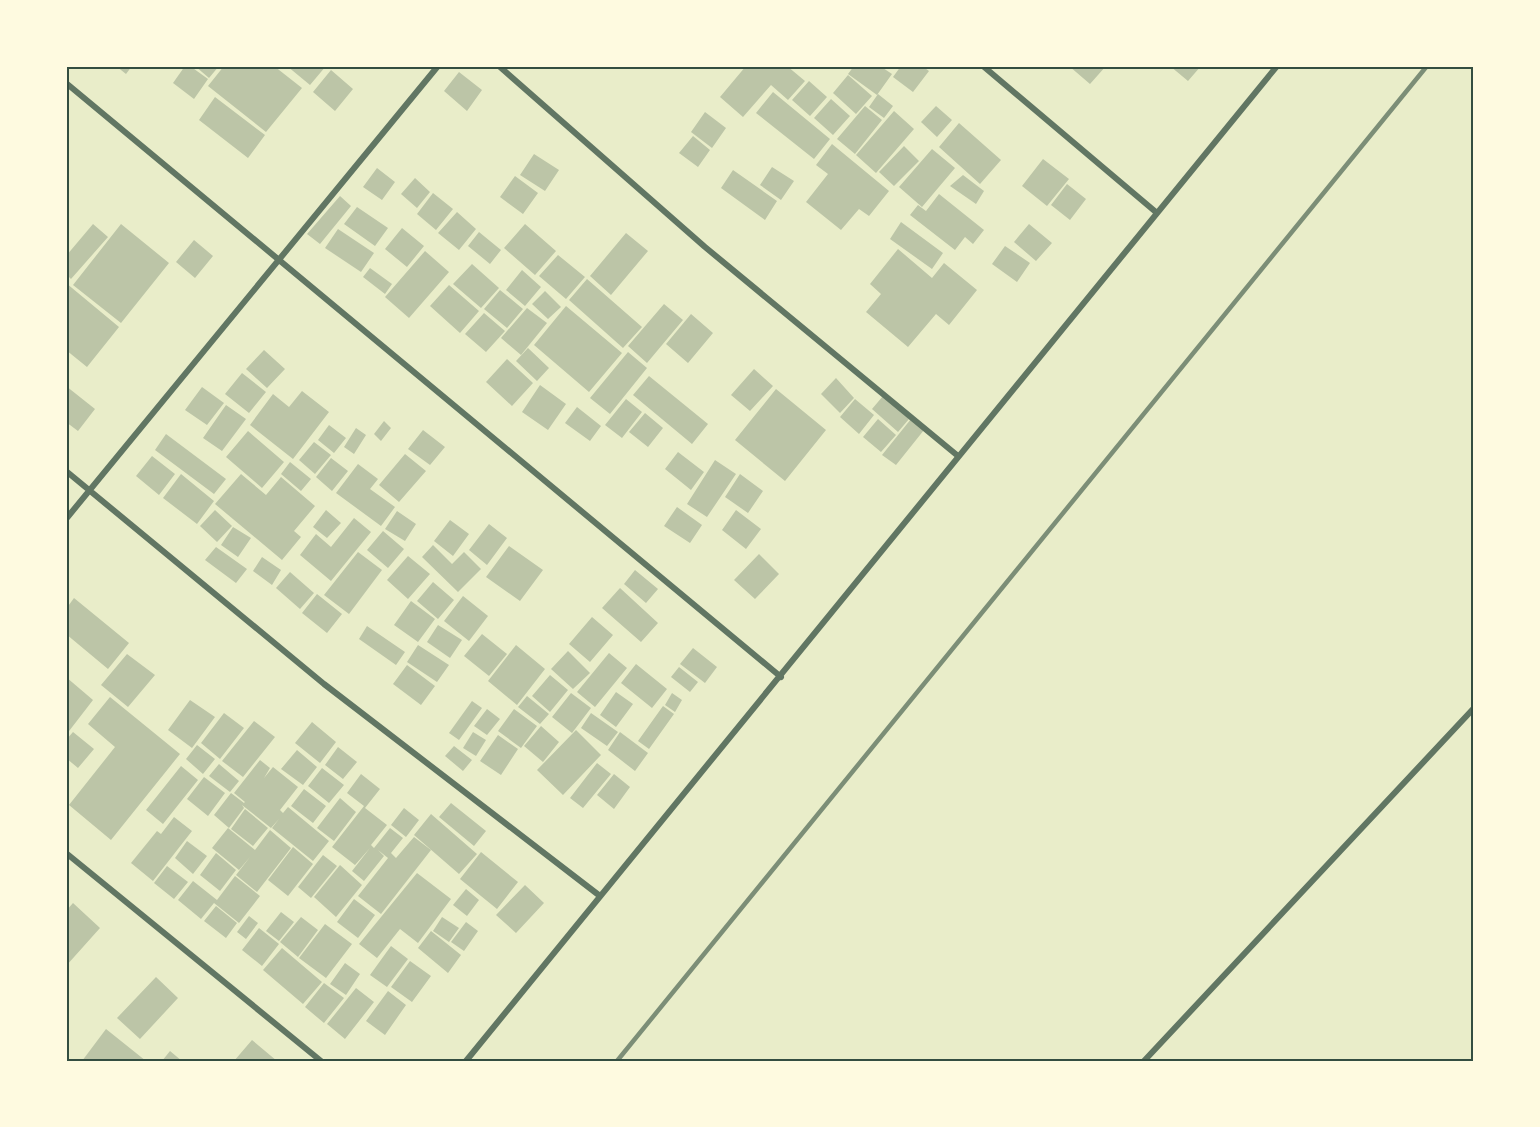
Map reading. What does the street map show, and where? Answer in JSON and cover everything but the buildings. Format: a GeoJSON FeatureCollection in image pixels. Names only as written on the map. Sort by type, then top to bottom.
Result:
{"type":"FeatureCollection","features":[{"type":"Feature","properties":{"kind":"street"},"geometry":{"type":"LineString","coordinates":[[66,519],[438,66]]}},
{"type":"Feature","properties":{"kind":"street"},"geometry":{"type":"LineString","coordinates":[[499,66],[705,247],[958,456]]}},
{"type":"Feature","properties":{"kind":"street"},"geometry":{"type":"LineString","coordinates":[[983,66],[1157,213]]}},
{"type":"Feature","properties":{"kind":"street"},"geometry":{"type":"LineString","coordinates":[[466,1061],[1277,66]]}},
{"type":"Feature","properties":{"kind":"street"},"geometry":{"type":"LineString","coordinates":[[66,82],[781,677]]}},
{"type":"Feature","properties":{"kind":"street"},"geometry":{"type":"LineString","coordinates":[[66,471],[324,684],[600,896]]}},
{"type":"Feature","properties":{"kind":"street"},"geometry":{"type":"LineString","coordinates":[[1144,1061],[1474,708]]}},
{"type":"Feature","properties":{"kind":"street"},"geometry":{"type":"LineString","coordinates":[[66,853],[321,1061]]}},
{"type":"Feature","properties":{"kind":"railway"},"geometry":{"type":"LineString","coordinates":[[617,1061],[1427,66]]}}]}
